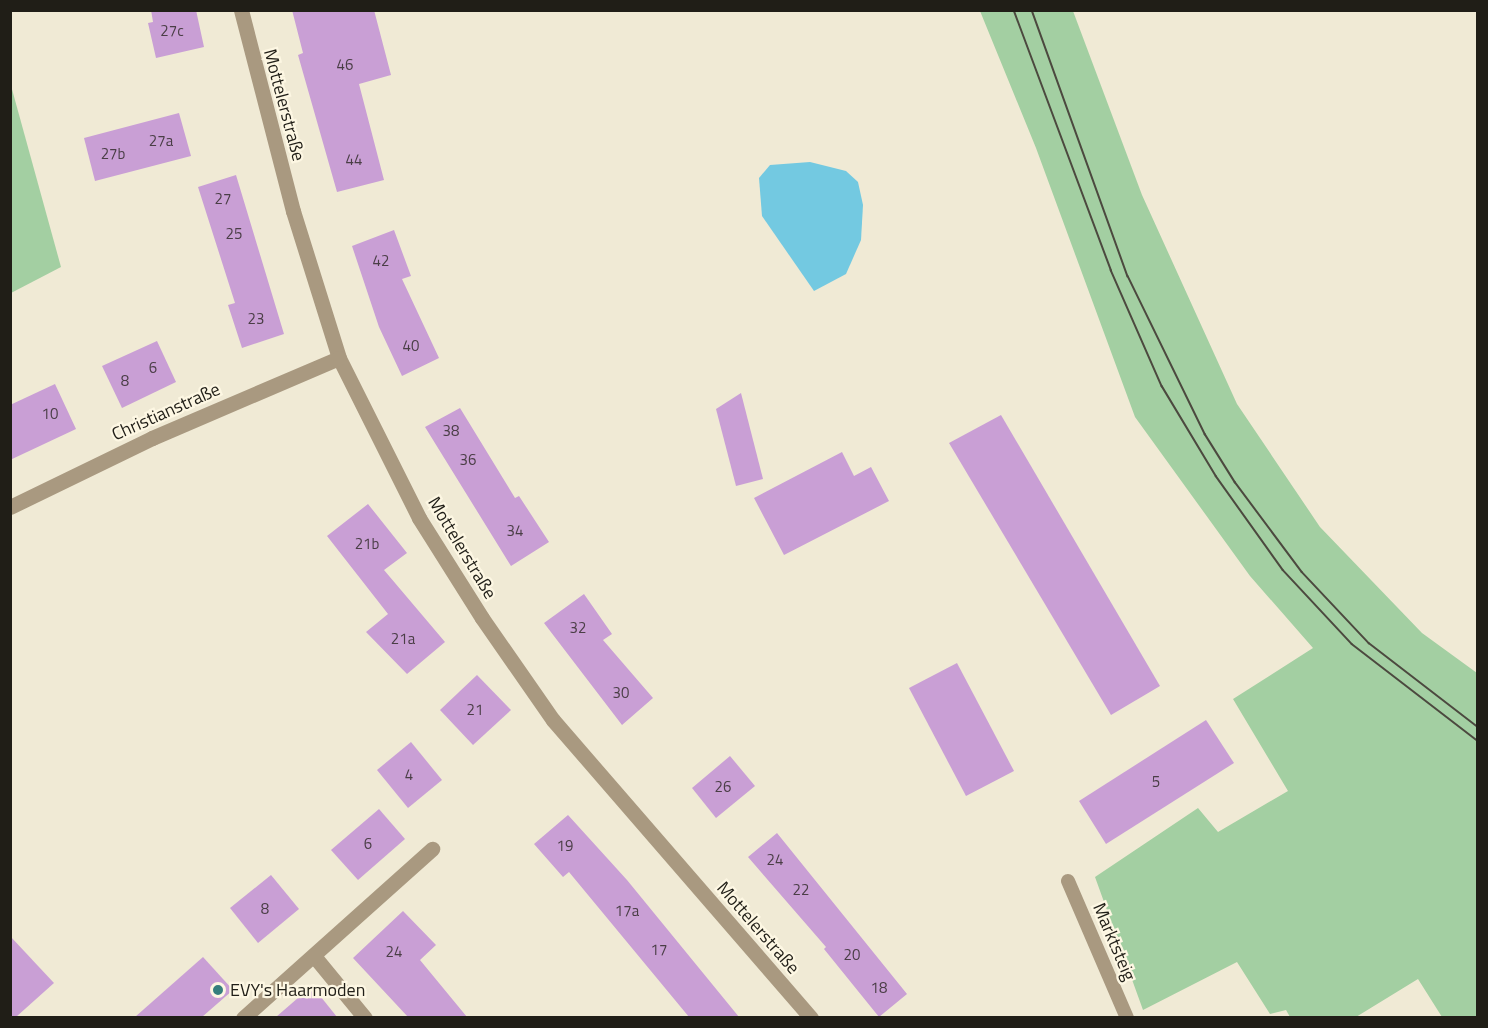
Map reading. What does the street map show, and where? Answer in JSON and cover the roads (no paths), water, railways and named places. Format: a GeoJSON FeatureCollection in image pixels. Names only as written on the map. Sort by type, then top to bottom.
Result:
{"type":"FeatureCollection","features":[{"type":"Feature","properties":{"kind":"street","name":"Mottelerstraße"},"geometry":{"type":"LineString","coordinates":[[241,10],[293,211],[339,358],[419,518],[482,618],[553,720],[811,1017]]}},
{"type":"Feature","properties":{"kind":"street","name":"Christianstraße"},"geometry":{"type":"LineString","coordinates":[[10,507],[152,438],[339,358]]}},
{"type":"Feature","properties":{"kind":"street"},"geometry":{"type":"LineString","coordinates":[[243,1017],[432,849]]}},
{"type":"Feature","properties":{"kind":"street"},"geometry":{"type":"LineString","coordinates":[[314,956],[365,1017]]}},
{"type":"Feature","properties":{"kind":"lane","name":"Marktsteig"},"geometry":{"type":"LineString","coordinates":[[1068,881],[1127,1017]]}},
{"type":"Feature","properties":{"kind":"water"},"geometry":{"type":"Polygon","coordinates":[[[810,162],[846,171],[858,182],[863,205],[861,240],[846,274],[814,291],[762,216],[759,178],[770,165],[810,162]]]}},
{"type":"Feature","properties":{"kind":"tram line"},"geometry":{"type":"LineString","coordinates":[[1014,10],[1111,270],[1162,386],[1216,476],[1283,570],[1352,644],[1478,741]]}},
{"type":"Feature","properties":{"kind":"tram line"},"geometry":{"type":"LineString","coordinates":[[1032,10],[1128,276],[1205,434],[1235,482],[1302,572],[1369,643],[1478,727]]}},
{"type":"Feature","properties":{"kind":"place","name":"EVY's Haarmoden"},"geometry":{"type":"Point","coordinates":[218,990]}}]}
